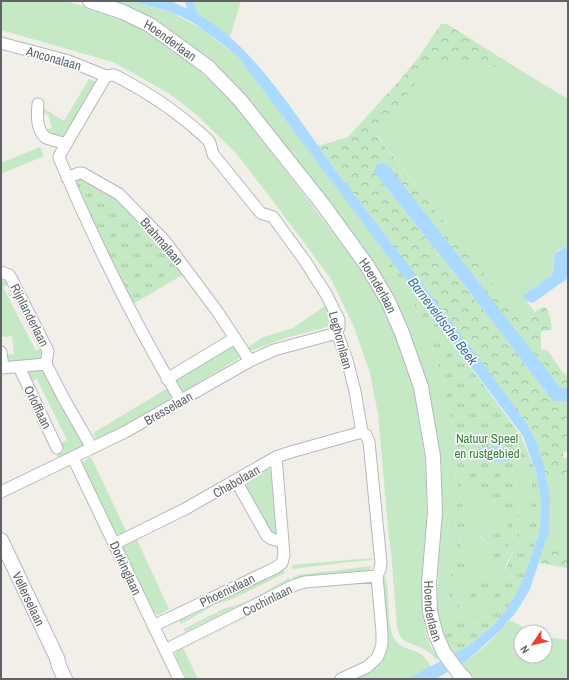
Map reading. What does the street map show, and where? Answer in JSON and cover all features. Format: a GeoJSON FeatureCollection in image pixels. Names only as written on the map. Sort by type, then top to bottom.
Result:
{"type":"FeatureCollection","features":[{"type":"Feature","properties":{"kind":"street","name":"Hoenderlaan"},"geometry":{"type":"LineString","coordinates":[[90,1],[123,12],[150,25],[208,67],[240,100],[324,206],[368,267],[388,301],[402,334],[421,387],[433,456],[435,512],[430,583],[430,612],[436,635],[444,653],[462,676]]}},
{"type":"Feature","properties":{"kind":"street","name":"Anconalaan"},"geometry":{"type":"LineString","coordinates":[[1,43],[69,61],[106,76]]}},
{"type":"Feature","properties":{"kind":"street","name":"Leghornlaan"},"geometry":{"type":"LineString","coordinates":[[106,76],[114,75],[160,101],[185,119],[207,139],[210,143],[213,154],[259,211],[262,214],[273,217],[326,294],[339,320],[340,327],[337,333],[347,360],[355,391],[362,432],[368,439],[370,450],[381,563],[377,576],[382,632],[382,644],[376,658],[367,668],[341,679]]}},
{"type":"Feature","properties":{"kind":"street"},"geometry":{"type":"LineString","coordinates":[[106,76],[59,157],[75,196],[149,347],[181,401]]}},
{"type":"Feature","properties":{"kind":"street"},"geometry":{"type":"LineString","coordinates":[[38,104],[37,119],[43,136],[66,144]]}},
{"type":"Feature","properties":{"kind":"street","name":"Brahmalaan"},"geometry":{"type":"LineString","coordinates":[[68,178],[82,173],[119,194],[167,244],[217,311],[250,361]]}},
{"type":"Feature","properties":{"kind":"street","name":"Rijnlanderlaan"},"geometry":{"type":"LineString","coordinates":[[1,272],[9,275],[11,278],[48,351],[46,364],[92,448]]}},
{"type":"Feature","properties":{"kind":"street","name":"Bresselaan"},"geometry":{"type":"LineString","coordinates":[[1,492],[126,432],[250,361],[274,350],[337,333]]}},
{"type":"Feature","properties":{"kind":"street"},"geometry":{"type":"LineString","coordinates":[[167,379],[235,338]]}},
{"type":"Feature","properties":{"kind":"street","name":"Orlofflaan"},"geometry":{"type":"LineString","coordinates":[[1,352],[2,368],[46,364]]}},
{"type":"Feature","properties":{"kind":"street","name":"Orlofflaan"},"geometry":{"type":"LineString","coordinates":[[19,367],[58,448]]}},
{"type":"Feature","properties":{"kind":"street","name":"Chabolaan"},"geometry":{"type":"LineString","coordinates":[[114,544],[185,509],[276,457],[362,432]]}},
{"type":"Feature","properties":{"kind":"street","name":"Phoenixlaan"},"geometry":{"type":"LineString","coordinates":[[153,626],[275,568],[282,563],[284,555],[276,457]]}},
{"type":"Feature","properties":{"kind":"street","name":"Dorkinglaan"},"geometry":{"type":"LineString","coordinates":[[73,458],[178,679]]}},
{"type":"Feature","properties":{"kind":"street"},"geometry":{"type":"LineString","coordinates":[[236,481],[268,536],[272,539],[283,542]]}},
{"type":"Feature","properties":{"kind":"street","name":"Vellerselaan"},"geometry":{"type":"LineString","coordinates":[[1,540],[57,658],[70,679]]}},
{"type":"Feature","properties":{"kind":"street","name":"Cochinlaan"},"geometry":{"type":"LineString","coordinates":[[165,650],[296,585],[305,582],[377,576]]}},
{"type":"Feature","properties":{"kind":"street","name":"Vellerselaan"},"geometry":{"type":"LineString","coordinates":[[57,658],[58,666],[65,679]]}},
{"type":"Feature","properties":{"kind":"green space"},"geometry":{"type":"Polygon","coordinates":[[[1,1],[66,1],[111,15],[138,27],[173,49],[204,75],[236,106],[362,271],[382,304],[396,337],[414,391],[425,456],[427,513],[422,582],[422,611],[426,633],[431,647],[438,658],[436,659],[421,647],[405,641],[399,633],[397,627],[378,414],[370,373],[354,327],[331,279],[236,153],[198,116],[170,94],[113,62],[1,30],[1,1]]]}},
{"type":"Feature","properties":{"kind":"green space"},"geometry":{"type":"Polygon","coordinates":[[[109,1],[131,1],[173,13],[205,31],[239,58],[393,262],[380,273],[394,274],[402,280],[425,327],[441,373],[454,442],[456,519],[449,593],[452,616],[451,626],[442,632],[437,608],[440,512],[418,358],[409,330],[388,286],[365,251],[245,95],[215,63],[155,21],[109,1]]]}},
{"type":"Feature","properties":{"kind":"green space"},"geometry":{"type":"Polygon","coordinates":[[[193,1],[241,1],[230,37],[210,21],[198,14],[193,1]]]}},
{"type":"Feature","properties":{"kind":"green space"},"geometry":{"type":"Polygon","coordinates":[[[441,24],[447,24],[515,67],[429,65],[377,136],[522,321],[542,307],[546,308],[550,316],[552,330],[541,331],[541,349],[547,350],[561,370],[568,377],[568,388],[560,387],[485,291],[374,172],[476,300],[553,401],[568,402],[568,452],[563,452],[563,458],[568,458],[568,481],[547,479],[537,443],[526,422],[318,146],[348,137],[400,80],[418,58],[441,24]]]}},
{"type":"Feature","properties":{"kind":"green space"},"geometry":{"type":"Polygon","coordinates":[[[429,65],[515,67],[568,99],[568,245],[556,251],[551,276],[525,293],[526,301],[535,312],[522,322],[377,135],[429,65]]]}},
{"type":"Feature","properties":{"kind":"green space"},"geometry":{"type":"Polygon","coordinates":[[[89,79],[98,83],[64,138],[49,135],[45,130],[52,128],[48,114],[41,115],[43,108],[64,121],[89,79]]]}},
{"type":"Feature","properties":{"kind":"green space"},"geometry":{"type":"Polygon","coordinates":[[[40,147],[44,156],[1,174],[1,163],[40,147]]]}},
{"type":"Feature","properties":{"kind":"green space"},"geometry":{"type":"Polygon","coordinates":[[[81,178],[114,196],[162,246],[184,274],[133,304],[75,184],[77,179],[81,178]]]}},
{"type":"Feature","properties":{"kind":"green space","name":"Natuur Speel en rustgebied"},"geometry":{"type":"Polygon","coordinates":[[[393,262],[521,436],[536,472],[541,499],[540,530],[521,585],[508,607],[495,624],[467,647],[455,654],[449,649],[442,632],[451,626],[452,616],[449,593],[456,519],[454,442],[447,400],[441,373],[425,327],[402,280],[394,274],[380,273],[393,262]],[[525,460],[512,468],[518,500],[520,554],[526,540],[530,523],[532,491],[525,460]],[[461,468],[462,503],[467,522],[481,529],[498,532],[508,531],[507,520],[505,515],[498,508],[498,501],[490,500],[483,502],[477,493],[471,489],[466,472],[461,468]],[[462,527],[460,542],[462,552],[468,566],[492,567],[496,565],[489,546],[482,537],[462,527]],[[510,540],[502,563],[493,574],[464,571],[459,576],[459,609],[463,615],[469,618],[487,612],[490,607],[486,603],[476,606],[471,602],[467,587],[497,579],[509,562],[515,547],[515,541],[510,540]]]}},
{"type":"Feature","properties":{"kind":"green space"},"geometry":{"type":"Polygon","coordinates":[[[1,279],[10,283],[3,287],[36,351],[42,348],[44,352],[42,359],[8,362],[6,355],[14,354],[12,336],[3,337],[1,326],[1,279]]]}},
{"type":"Feature","properties":{"kind":"green space"},"geometry":{"type":"Polygon","coordinates":[[[325,306],[331,320],[331,325],[282,339],[254,350],[250,350],[248,347],[263,337],[293,328],[325,306]]]}},
{"type":"Feature","properties":{"kind":"green space"},"geometry":{"type":"Polygon","coordinates":[[[232,347],[235,347],[240,354],[239,358],[184,391],[180,390],[175,382],[177,379],[232,347]]]}},
{"type":"Feature","properties":{"kind":"green space"},"geometry":{"type":"Polygon","coordinates":[[[30,369],[41,369],[45,371],[83,442],[78,450],[59,459],[57,455],[64,451],[61,443],[67,440],[37,379],[30,382],[27,375],[30,369]]]}},
{"type":"Feature","properties":{"kind":"green space"},"geometry":{"type":"Polygon","coordinates":[[[168,388],[171,393],[171,398],[98,440],[96,439],[93,433],[168,388]]]}},
{"type":"Feature","properties":{"kind":"green space"},"geometry":{"type":"Polygon","coordinates":[[[91,457],[127,533],[121,535],[114,533],[82,466],[85,460],[91,457]]]}},
{"type":"Feature","properties":{"kind":"green space"},"geometry":{"type":"Polygon","coordinates":[[[525,460],[532,487],[532,507],[526,540],[520,554],[518,500],[512,468],[525,460]]]}},
{"type":"Feature","properties":{"kind":"green space"},"geometry":{"type":"Polygon","coordinates":[[[461,468],[466,472],[471,489],[477,493],[483,501],[498,501],[509,523],[508,531],[498,532],[481,529],[467,522],[462,502],[461,468]]]}},
{"type":"Feature","properties":{"kind":"green space"},"geometry":{"type":"Polygon","coordinates":[[[268,469],[271,471],[276,534],[272,533],[245,484],[268,469]]]}},
{"type":"Feature","properties":{"kind":"green space"},"geometry":{"type":"Polygon","coordinates":[[[547,479],[568,481],[568,549],[544,545],[548,529],[549,513],[547,479]]]}},
{"type":"Feature","properties":{"kind":"green space"},"geometry":{"type":"Polygon","coordinates":[[[462,527],[478,535],[486,542],[496,565],[492,567],[468,566],[463,557],[461,548],[462,527]]]}},
{"type":"Feature","properties":{"kind":"green space"},"geometry":{"type":"Polygon","coordinates":[[[510,539],[515,541],[515,547],[500,578],[493,581],[486,603],[490,607],[487,612],[469,618],[463,615],[459,609],[459,576],[464,571],[493,574],[506,555],[510,539]]]}},
{"type":"Feature","properties":{"kind":"green space"},"geometry":{"type":"Polygon","coordinates":[[[137,540],[169,609],[158,615],[154,613],[123,551],[123,547],[137,540]]]}},
{"type":"Feature","properties":{"kind":"green space"},"geometry":{"type":"Polygon","coordinates":[[[544,545],[568,549],[568,568],[539,563],[544,545]]]}},
{"type":"Feature","properties":{"kind":"green space"},"geometry":{"type":"Polygon","coordinates":[[[372,558],[372,560],[292,569],[292,565],[372,558]]]}},
{"type":"Feature","properties":{"kind":"green space"},"geometry":{"type":"Polygon","coordinates":[[[372,566],[369,571],[304,577],[295,581],[293,577],[298,575],[372,566]]]}},
{"type":"Feature","properties":{"kind":"green space"},"geometry":{"type":"Polygon","coordinates":[[[282,568],[285,573],[233,599],[216,604],[181,624],[178,618],[185,615],[187,618],[210,605],[209,604],[282,568]]]}},
{"type":"Feature","properties":{"kind":"green space"},"geometry":{"type":"Polygon","coordinates":[[[385,576],[388,591],[390,625],[395,640],[403,647],[421,654],[431,667],[407,679],[356,679],[376,666],[385,652],[387,645],[382,579],[385,576]]]}},
{"type":"Feature","properties":{"kind":"green space"},"geometry":{"type":"Polygon","coordinates":[[[289,578],[290,580],[185,632],[184,629],[223,609],[240,604],[259,595],[289,578]]]}},
{"type":"Feature","properties":{"kind":"green space"},"geometry":{"type":"Polygon","coordinates":[[[510,620],[517,624],[513,624],[513,664],[553,664],[553,638],[568,640],[568,679],[476,679],[462,664],[487,644],[510,620]]]}},
{"type":"Feature","properties":{"kind":"green space"},"geometry":{"type":"Polygon","coordinates":[[[183,648],[198,679],[187,679],[175,655],[176,652],[183,648]]]}},
{"type":"Feature","properties":{"kind":"water","name":"Barneveldsche Beek"},"geometry":{"type":"Polygon","coordinates":[[[131,1],[170,1],[186,8],[187,6],[184,1],[193,1],[198,14],[219,28],[257,64],[274,84],[335,169],[505,393],[526,422],[537,443],[545,470],[550,498],[549,531],[530,589],[517,611],[501,630],[462,664],[435,679],[407,679],[467,647],[495,624],[508,607],[521,585],[540,530],[541,499],[536,472],[523,436],[239,58],[208,33],[182,17],[168,11],[131,1]]]}},
{"type":"Feature","properties":{"kind":"water"},"geometry":{"type":"Polygon","coordinates":[[[382,163],[388,165],[560,387],[568,388],[568,402],[553,401],[476,300],[374,172],[376,165],[382,163]]]}},
{"type":"Feature","properties":{"kind":"water"},"geometry":{"type":"Polygon","coordinates":[[[568,245],[568,278],[533,303],[526,301],[523,295],[551,276],[553,272],[555,253],[568,245]]]}},
{"type":"Feature","properties":{"kind":"water"},"geometry":{"type":"Polygon","coordinates":[[[499,446],[506,450],[511,459],[507,461],[494,461],[477,457],[476,450],[485,447],[499,446]]]}}]}
